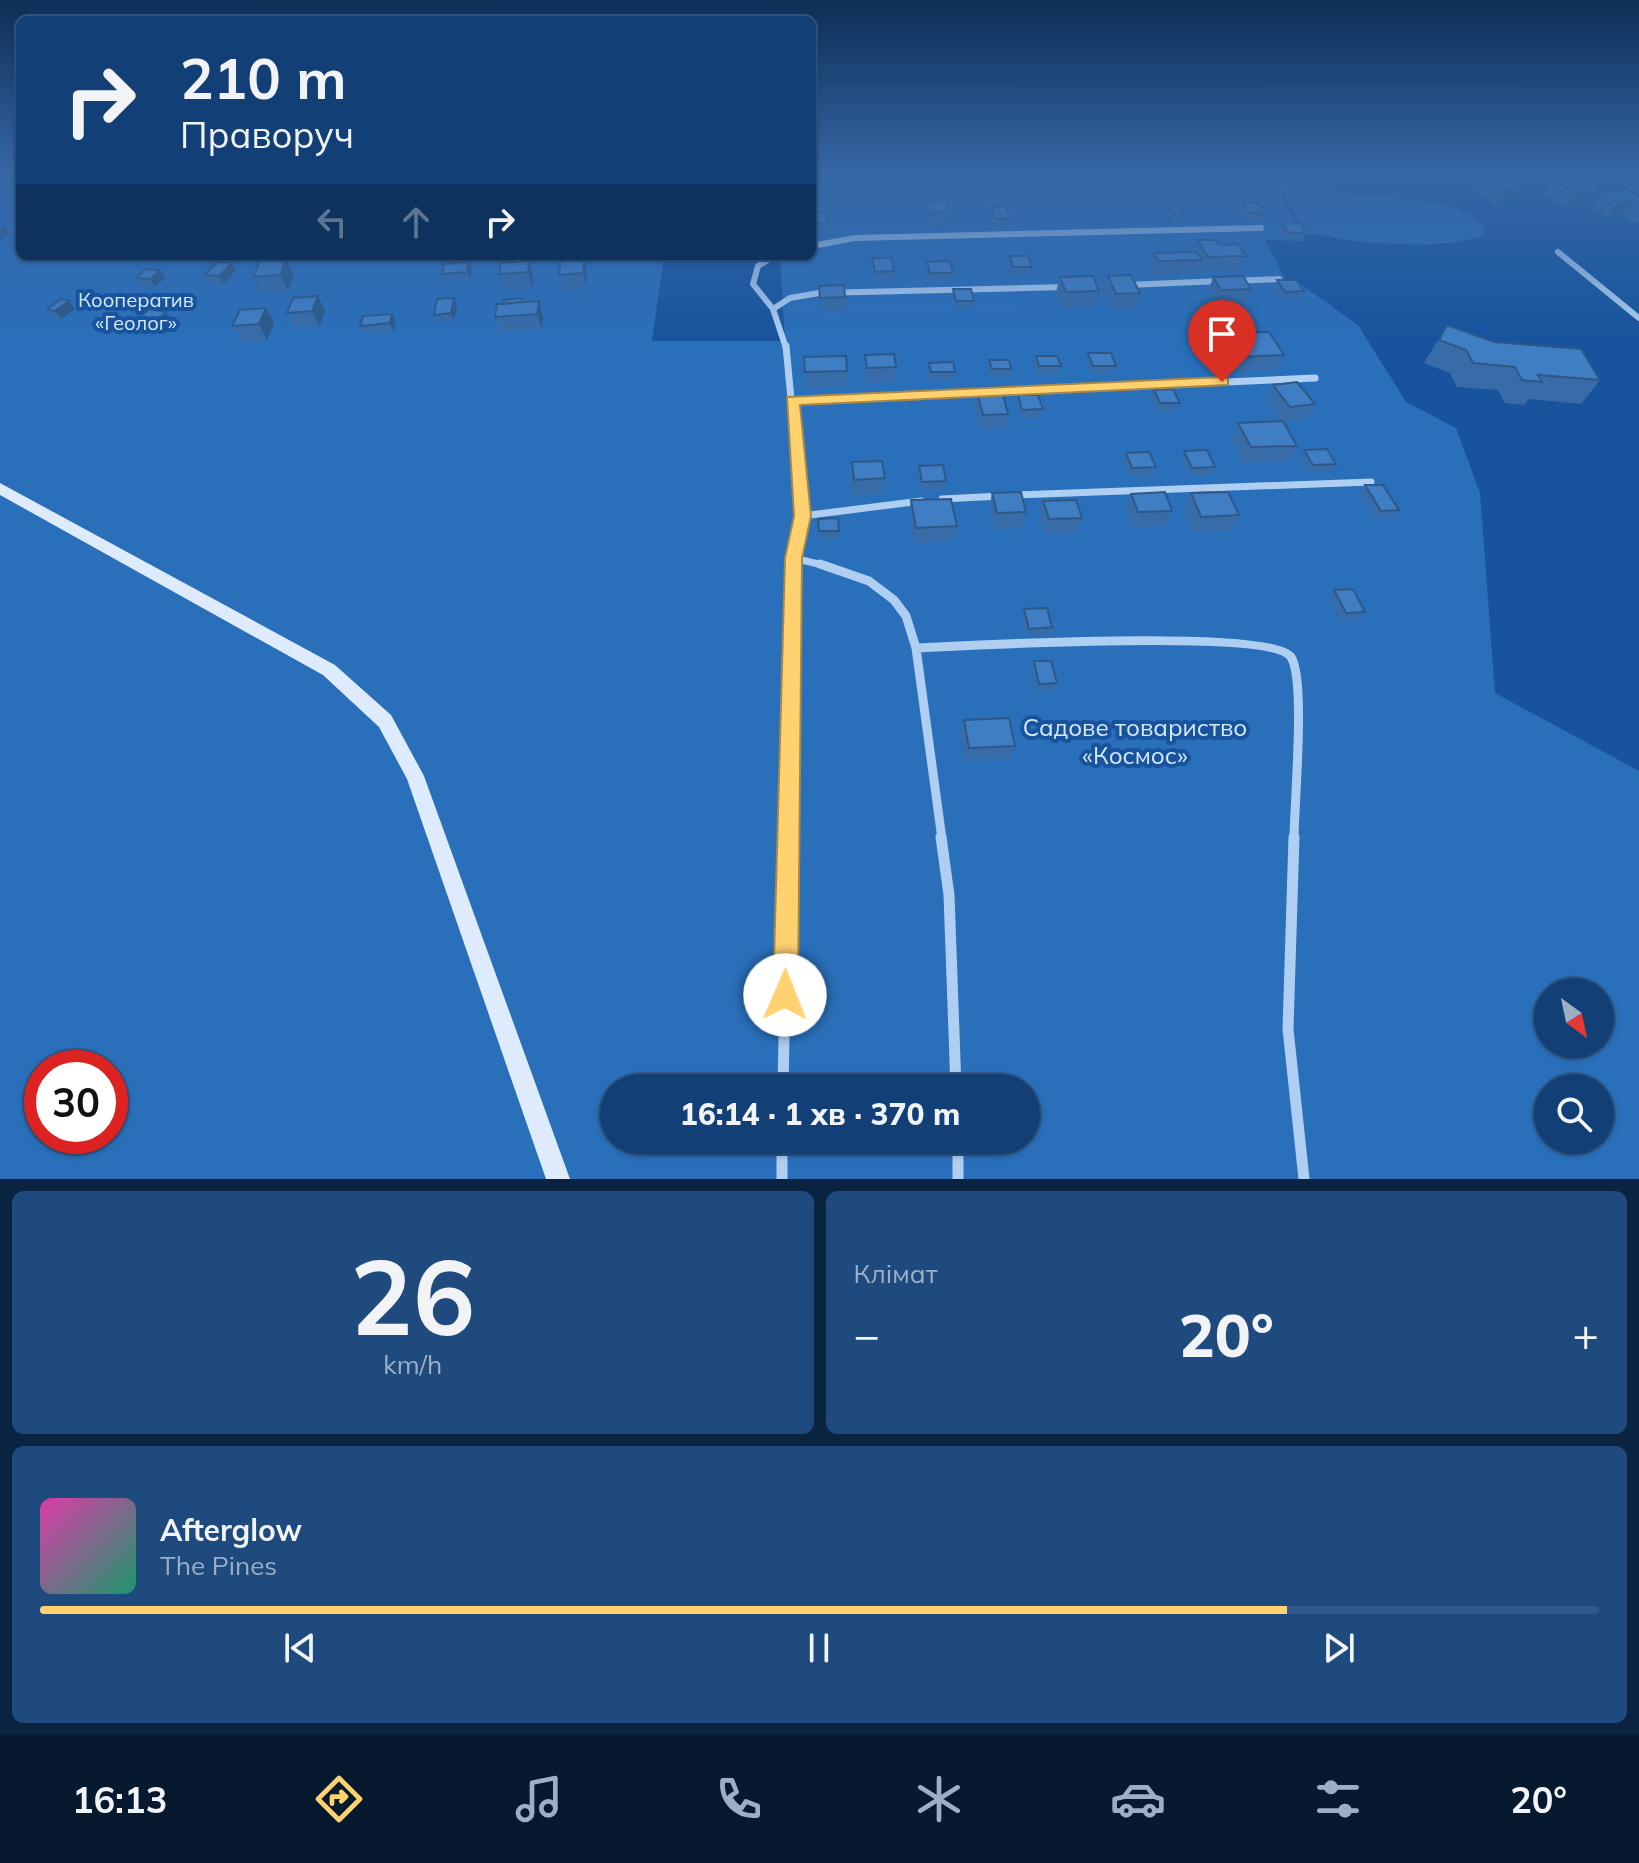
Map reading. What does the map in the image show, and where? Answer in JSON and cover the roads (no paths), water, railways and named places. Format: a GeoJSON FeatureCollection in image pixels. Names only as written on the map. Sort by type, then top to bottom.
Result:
{"type":"FeatureCollection","features":[{"type":"Feature","properties":{"kind":"street"},"geometry":{"type":"LineString","coordinates":[[816,245],[869,237],[1260,228]]}},
{"type":"Feature","properties":{"kind":"street"},"geometry":{"type":"LineString","coordinates":[[1558,252],[1639,318]]}},
{"type":"Feature","properties":{"kind":"street"},"geometry":{"type":"LineString","coordinates":[[763,260],[754,271],[753,284],[773,309],[785,341],[802,516],[793,558],[783,1074]]}},
{"type":"Feature","properties":{"kind":"street"},"geometry":{"type":"LineString","coordinates":[[1123,285],[1279,279]]}},
{"type":"Feature","properties":{"kind":"street"},"geometry":{"type":"LineString","coordinates":[[773,309],[790,298],[819,293],[1076,287]]}},
{"type":"Feature","properties":{"kind":"street"},"geometry":{"type":"LineString","coordinates":[[792,401],[1315,378]]}},
{"type":"Feature","properties":{"kind":"street"},"geometry":{"type":"LineString","coordinates":[[802,516],[938,500],[1371,482]]}},
{"type":"Feature","properties":{"kind":"street"},"geometry":{"type":"LineString","coordinates":[[0,488],[329,670],[385,721],[424,801],[558,1179]]}},
{"type":"Feature","properties":{"kind":"street"},"geometry":{"type":"LineString","coordinates":[[793,558],[842,570],[881,589],[904,612],[916,648],[949,895],[955,1074]]}},
{"type":"Feature","properties":{"kind":"street"},"geometry":{"type":"LineString","coordinates":[[916,648],[1205,641],[1261,645],[1281,649],[1291,657],[1298,684],[1288,1029],[1304,1179]]}},
{"type":"Feature","properties":{"kind":"street"},"geometry":{"type":"LineString","coordinates":[[782,1154],[782,1179]]}},
{"type":"Feature","properties":{"kind":"street"},"geometry":{"type":"LineString","coordinates":[[958,1154],[958,1179]]}},
{"type":"Feature","properties":{"kind":"park label","name":"Кооператив «Геолог»"},"geometry":{"type":"Point","coordinates":[136,310]}},
{"type":"Feature","properties":{"kind":"park label","name":"Садове товариство «Космос»"},"geometry":{"type":"Point","coordinates":[1135,741]}}]}
